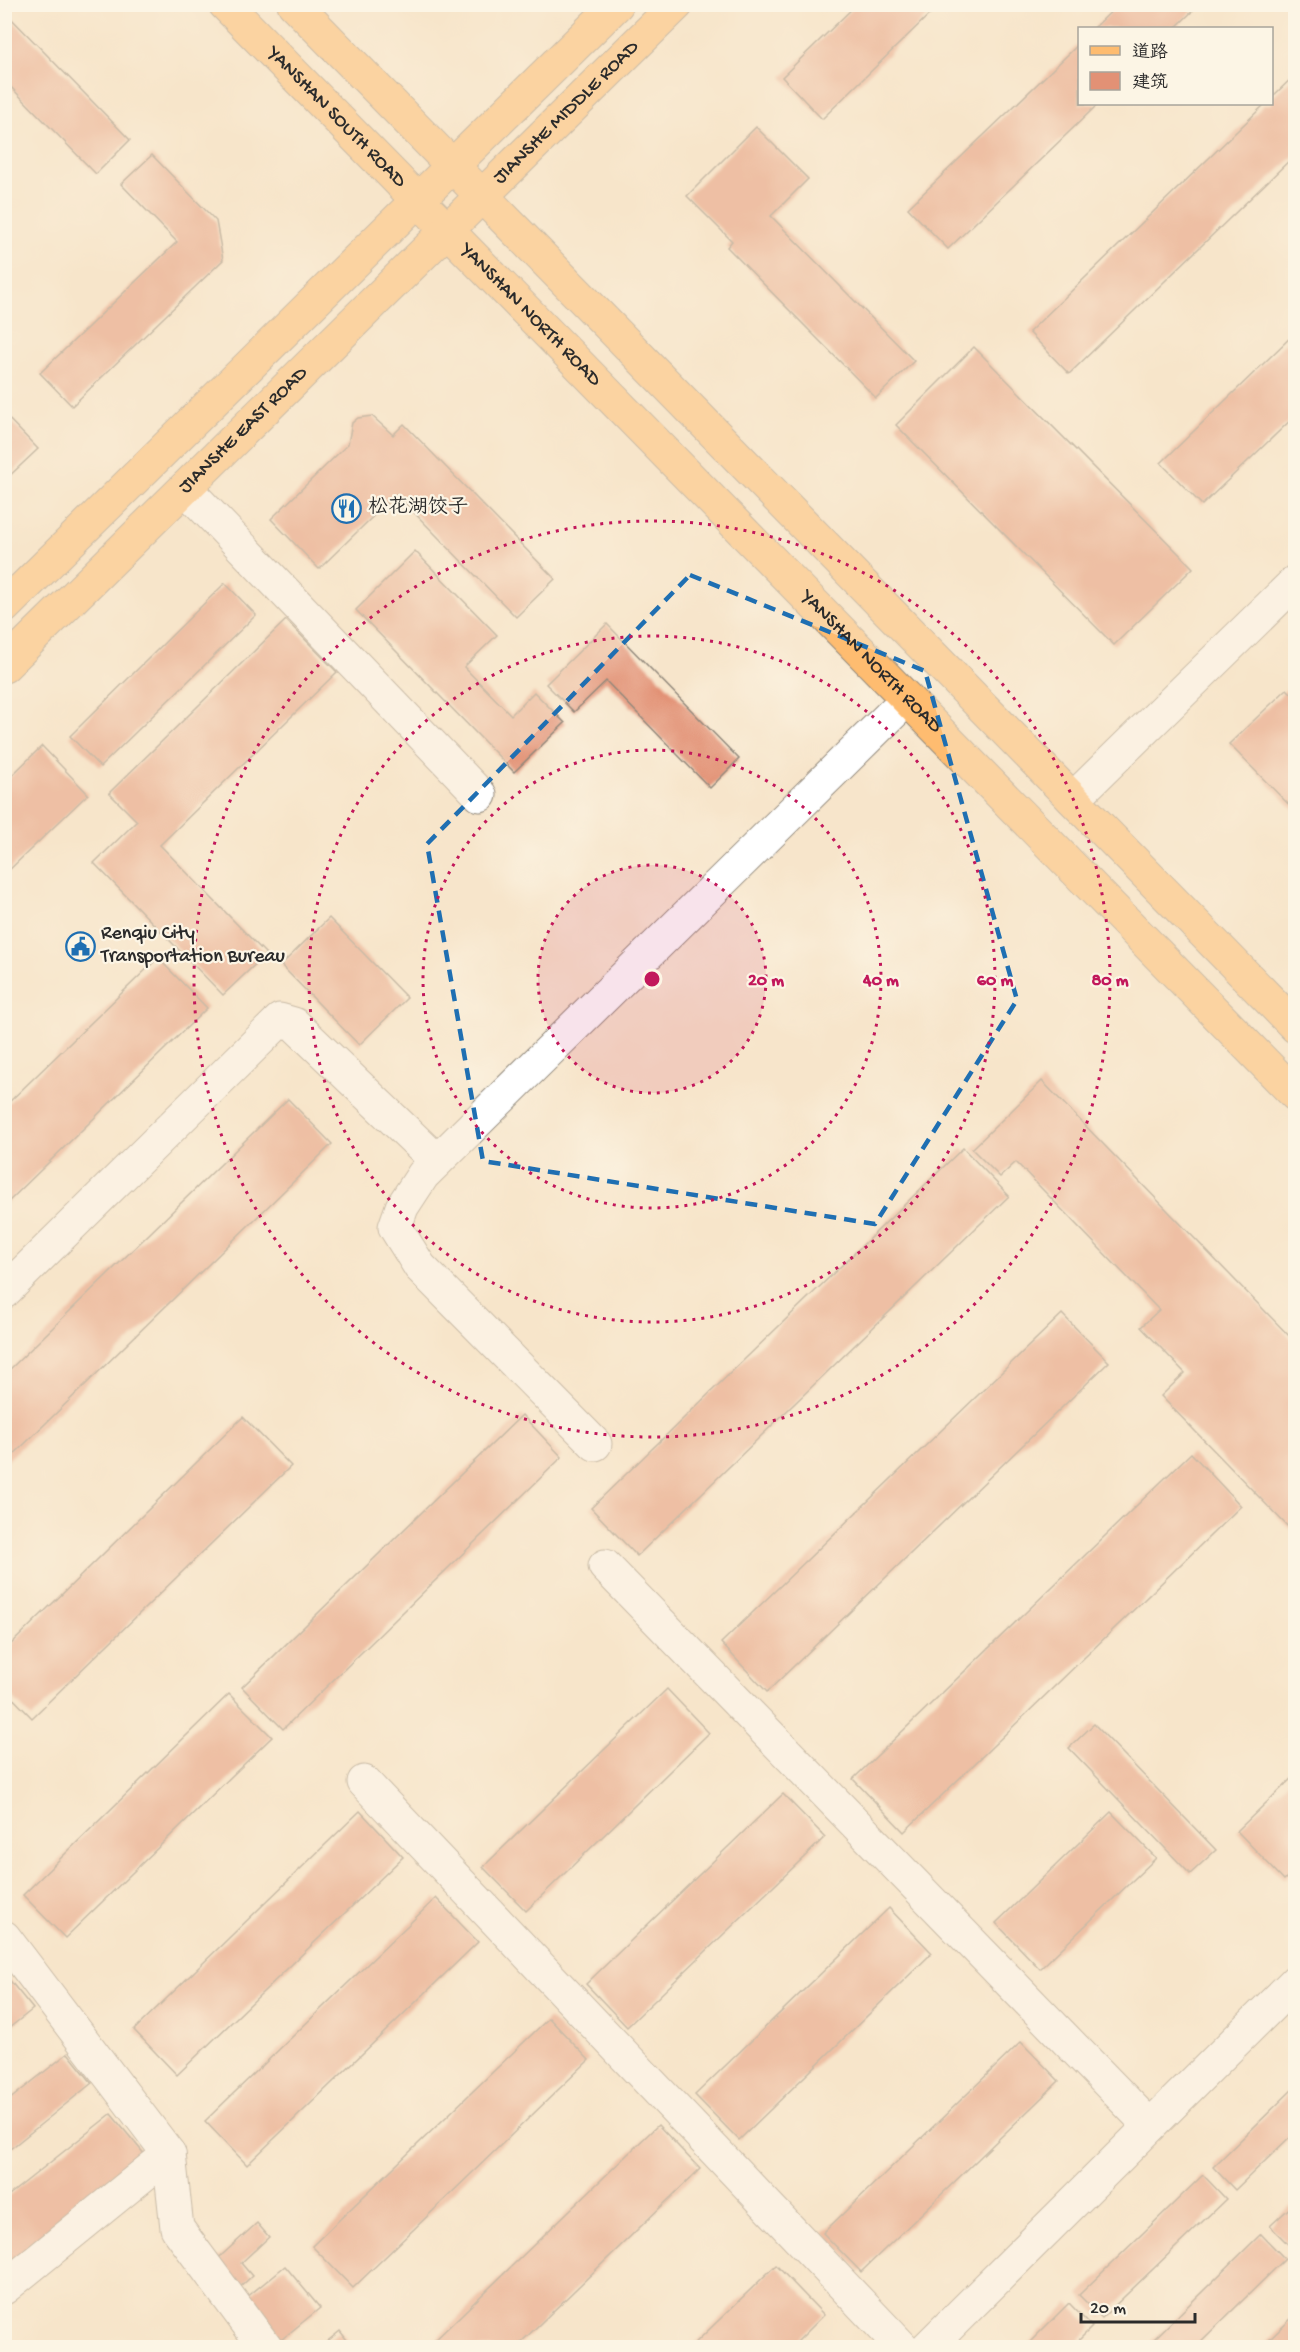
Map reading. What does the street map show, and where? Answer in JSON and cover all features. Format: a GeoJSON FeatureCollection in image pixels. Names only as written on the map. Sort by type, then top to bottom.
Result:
{"type":"FeatureCollection","features":[{"type":"Feature","properties":{"kind":"main road","name":"YANSHAN SOUTH ROAD"},"geometry":{"type":"LineString","coordinates":[[225,4],[447,231]]}},
{"type":"Feature","properties":{"kind":"main road"},"geometry":{"type":"LineString","coordinates":[[294,4],[1296,1027]]}},
{"type":"Feature","properties":{"kind":"main road"},"geometry":{"type":"LineString","coordinates":[[453,166],[617,4]]}},
{"type":"Feature","properties":{"kind":"main road","name":"JIANSHE MIDDLE ROAD"},"geometry":{"type":"LineString","coordinates":[[482,196],[677,4]]}},
{"type":"Feature","properties":{"kind":"main road","name":"JIANSHE EAST ROAD"},"geometry":{"type":"LineString","coordinates":[[4,607],[453,166]]}},
{"type":"Feature","properties":{"kind":"main road","name":"JIANSHE EAST ROAD"},"geometry":{"type":"LineString","coordinates":[[4,666],[482,196]]}},
{"type":"Feature","properties":{"kind":"main road","name":"YANSHAN NORTH ROAD"},"geometry":{"type":"LineString","coordinates":[[447,231],[1296,1095]]}},
{"type":"Feature","properties":{"kind":"street"},"geometry":{"type":"LineString","coordinates":[[185,488],[480,795]]}},
{"type":"Feature","properties":{"kind":"street"},"geometry":{"type":"LineString","coordinates":[[1073,800],[1296,581]]}},
{"type":"Feature","properties":{"kind":"street"},"geometry":{"type":"LineString","coordinates":[[595,1444],[420,1267],[395,1227],[402,1207],[423,1175],[907,699]]}},
{"type":"Feature","properties":{"kind":"street"},"geometry":{"type":"LineString","coordinates":[[4,1292],[280,1020],[294,1023],[437,1161]]}},
{"type":"Feature","properties":{"kind":"street"},"geometry":{"type":"LineString","coordinates":[[605,1566],[1150,2126]]}},
{"type":"Feature","properties":{"kind":"street"},"geometry":{"type":"LineString","coordinates":[[364,1782],[903,2348]]}},
{"type":"Feature","properties":{"kind":"street"},"geometry":{"type":"LineString","coordinates":[[4,1937],[169,2154],[177,2228],[267,2348]]}},
{"type":"Feature","properties":{"kind":"street"},"geometry":{"type":"LineString","coordinates":[[927,2348],[1296,1981]]}},
{"type":"Feature","properties":{"kind":"street"},"geometry":{"type":"LineString","coordinates":[[4,2288],[169,2154]]}},
{"type":"Feature","properties":{"kind":"highlighted area"},"geometry":{"type":"Polygon","coordinates":[[[690,575],[925,671],[1017,1000],[875,1224],[483,1161],[427,844],[690,575]]]}},
{"type":"Feature","properties":{"kind":"building"},"geometry":{"type":"Polygon","coordinates":[[[857,4],[940,4],[822,119],[782,77],[857,4]]]}},
{"type":"Feature","properties":{"kind":"building"},"geometry":{"type":"Polygon","coordinates":[[[1119,4],[1200,4],[1176,27],[1095,27],[1119,4]]]}},
{"type":"Feature","properties":{"kind":"building"},"geometry":{"type":"Polygon","coordinates":[[[4,11],[130,140],[96,174],[4,80],[4,11]]]}},
{"type":"Feature","properties":{"kind":"building"},"geometry":{"type":"Polygon","coordinates":[[[1078,45],[1078,105],[1097,105],[948,249],[908,208],[1078,45]]]}},
{"type":"Feature","properties":{"kind":"building"},"geometry":{"type":"Polygon","coordinates":[[[1296,74],[1296,154],[1069,374],[1029,332],[1264,105],[1273,105],[1273,96],[1296,74]]]}},
{"type":"Feature","properties":{"kind":"building"},"geometry":{"type":"Polygon","coordinates":[[[756,127],[808,179],[771,216],[914,361],[876,398],[727,247],[732,241],[687,196],[756,127]]]}},
{"type":"Feature","properties":{"kind":"building"},"geometry":{"type":"Polygon","coordinates":[[[152,155],[216,221],[223,260],[72,406],[40,373],[177,242],[121,184],[152,155]]]}},
{"type":"Feature","properties":{"kind":"building"},"geometry":{"type":"Polygon","coordinates":[[[1296,332],[1296,415],[1202,505],[1161,463],[1296,332]]]}},
{"type":"Feature","properties":{"kind":"building"},"geometry":{"type":"Polygon","coordinates":[[[974,347],[1193,568],[1114,645],[896,425],[974,347]]]}},
{"type":"Feature","properties":{"kind":"building"},"geometry":{"type":"Polygon","coordinates":[[[4,414],[38,449],[4,481],[4,414]]]}},
{"type":"Feature","properties":{"kind":"building"},"geometry":{"type":"Polygon","coordinates":[[[372,416],[393,435],[404,424],[555,579],[516,617],[396,494],[319,569],[271,519],[348,444],[352,423],[358,418],[372,416]]]}},
{"type":"Feature","properties":{"kind":"building"},"geometry":{"type":"Polygon","coordinates":[[[415,551],[497,635],[464,667],[511,715],[534,692],[565,723],[514,772],[356,610],[415,551]]]}},
{"type":"Feature","properties":{"kind":"building"},"geometry":{"type":"Polygon","coordinates":[[[225,583],[256,615],[100,767],[70,736],[225,583]]]}},
{"type":"Feature","properties":{"kind":"building"},"geometry":{"type":"Polygon","coordinates":[[[286,620],[337,672],[160,845],[266,954],[223,995],[94,863],[137,821],[109,793],[286,620]]]}},
{"type":"Feature","properties":{"kind":"building"},"geometry":{"type":"Polygon","coordinates":[[[607,624],[739,759],[710,788],[606,681],[574,712],[546,684],[607,624]]]}},
{"type":"Feature","properties":{"kind":"building"},"geometry":{"type":"Polygon","coordinates":[[[1287,689],[1296,698],[1296,812],[1229,744],[1287,689]]]}},
{"type":"Feature","properties":{"kind":"building"},"geometry":{"type":"Polygon","coordinates":[[[42,746],[88,794],[4,875],[4,783],[42,746]]]}},
{"type":"Feature","properties":{"kind":"building"},"geometry":{"type":"Polygon","coordinates":[[[329,918],[407,998],[359,1045],[281,965],[329,918]]]}},
{"type":"Feature","properties":{"kind":"building"},"geometry":{"type":"Polygon","coordinates":[[[158,958],[207,1008],[4,1206],[4,1107],[158,958]]]}},
{"type":"Feature","properties":{"kind":"building"},"geometry":{"type":"Polygon","coordinates":[[[1042,1081],[1296,1343],[1296,1535],[1161,1396],[1185,1373],[1141,1327],[1159,1310],[1016,1162],[1000,1177],[972,1149],[1042,1081]]]}},
{"type":"Feature","properties":{"kind":"building"},"geometry":{"type":"Polygon","coordinates":[[[288,1099],[332,1144],[4,1464],[4,1375],[288,1099]]]}},
{"type":"Feature","properties":{"kind":"building"},"geometry":{"type":"Polygon","coordinates":[[[963,1148],[1009,1196],[637,1556],[591,1508],[963,1148]]]}},
{"type":"Feature","properties":{"kind":"building"},"geometry":{"type":"Polygon","coordinates":[[[1062,1314],[1109,1362],[767,1692],[721,1643],[1062,1314]]]}},
{"type":"Feature","properties":{"kind":"building"},"geometry":{"type":"Polygon","coordinates":[[[522,1415],[562,1457],[283,1729],[242,1687],[522,1415]]]}},
{"type":"Feature","properties":{"kind":"building"},"geometry":{"type":"Polygon","coordinates":[[[243,1417],[291,1466],[32,1718],[5,1690],[5,1650],[243,1417]]]}},
{"type":"Feature","properties":{"kind":"building"},"geometry":{"type":"Polygon","coordinates":[[[1191,1453],[1241,1506],[904,1832],[853,1779],[1191,1453]]]}},
{"type":"Feature","properties":{"kind":"building"},"geometry":{"type":"Polygon","coordinates":[[[667,1689],[709,1733],[526,1911],[483,1867],[667,1689]]]}},
{"type":"Feature","properties":{"kind":"building"},"geometry":{"type":"Polygon","coordinates":[[[229,1694],[272,1737],[65,1938],[23,1895],[229,1694]]]}},
{"type":"Feature","properties":{"kind":"building"},"geometry":{"type":"Polygon","coordinates":[[[1094,1724],[1216,1850],[1190,1874],[1069,1748],[1094,1724]]]}},
{"type":"Feature","properties":{"kind":"building"},"geometry":{"type":"Polygon","coordinates":[[[1296,1774],[1296,1869],[1284,1880],[1237,1831],[1296,1774]]]}},
{"type":"Feature","properties":{"kind":"building"},"geometry":{"type":"Polygon","coordinates":[[[783,1794],[825,1837],[627,2027],[586,1984],[783,1794]]]}},
{"type":"Feature","properties":{"kind":"building"},"geometry":{"type":"Polygon","coordinates":[[[360,1811],[403,1857],[177,2075],[134,2030],[360,1811]]]}},
{"type":"Feature","properties":{"kind":"building"},"geometry":{"type":"Polygon","coordinates":[[[1111,1812],[1156,1858],[1040,1969],[996,1923],[1111,1812]]]}},
{"type":"Feature","properties":{"kind":"building"},"geometry":{"type":"Polygon","coordinates":[[[436,1898],[478,1942],[247,2165],[205,2121],[436,1898]]]}},
{"type":"Feature","properties":{"kind":"building"},"geometry":{"type":"Polygon","coordinates":[[[889,1908],[932,1953],[739,2140],[695,2095],[889,1908]]]}},
{"type":"Feature","properties":{"kind":"building"},"geometry":{"type":"Polygon","coordinates":[[[7,1977],[33,2009],[4,2032],[4,1979],[7,1977]]]}},
{"type":"Feature","properties":{"kind":"building"},"geometry":{"type":"Polygon","coordinates":[[[549,2018],[589,2060],[353,2288],[312,2246],[549,2018]]]}},
{"type":"Feature","properties":{"kind":"building"},"geometry":{"type":"Polygon","coordinates":[[[1021,2042],[1059,2081],[861,2272],[823,2233],[1021,2042]]]}},
{"type":"Feature","properties":{"kind":"building"},"geometry":{"type":"Polygon","coordinates":[[[68,2053],[92,2083],[4,2154],[4,2104],[68,2053]]]}},
{"type":"Feature","properties":{"kind":"building"},"geometry":{"type":"Polygon","coordinates":[[[1296,2086],[1296,2131],[1235,2190],[1213,2167],[1296,2086]]]}},
{"type":"Feature","properties":{"kind":"building"},"geometry":{"type":"Polygon","coordinates":[[[111,2114],[145,2155],[4,2269],[4,2199],[111,2114]]]}},
{"type":"Feature","properties":{"kind":"building"},"geometry":{"type":"Polygon","coordinates":[[[658,2125],[700,2169],[515,2348],[427,2348],[658,2125]]]}},
{"type":"Feature","properties":{"kind":"building"},"geometry":{"type":"Polygon","coordinates":[[[1203,2175],[1226,2199],[1102,2318],[1079,2295],[1203,2175]]]}},
{"type":"Feature","properties":{"kind":"building"},"geometry":{"type":"Polygon","coordinates":[[[1296,2202],[1296,2252],[1270,2226],[1296,2202]]]}},
{"type":"Feature","properties":{"kind":"building"},"geometry":{"type":"Polygon","coordinates":[[[257,2223],[269,2237],[241,2263],[252,2276],[235,2292],[211,2265],[257,2223]]]}},
{"type":"Feature","properties":{"kind":"building"},"geometry":{"type":"Polygon","coordinates":[[[1261,2234],[1285,2259],[1194,2348],[1145,2348],[1261,2234]]]}},
{"type":"Feature","properties":{"kind":"building"},"geometry":{"type":"Polygon","coordinates":[[[776,2265],[824,2315],[791,2348],[690,2348],[776,2265]]]}},
{"type":"Feature","properties":{"kind":"building"},"geometry":{"type":"Polygon","coordinates":[[[285,2266],[320,2308],[276,2344],[241,2302],[285,2266]]]}},
{"type":"Feature","properties":{"kind":"building"},"geometry":{"type":"Polygon","coordinates":[[[1069,2303],[1092,2327],[1071,2348],[1024,2348],[1069,2303]]]}},
{"type":"Feature","properties":{"kind":"building"},"geometry":{"type":"Polygon","coordinates":[[[1296,2314],[1296,2348],[1261,2348],[1296,2314]]]}},
{"type":"Feature","properties":{"kind":"building"},"geometry":{"type":"Polygon","coordinates":[[[340,2331],[353,2348],[319,2348],[340,2331]]]}},
{"type":"Feature","properties":{"kind":"place","name":"松花湖饺子"},"geometry":{"type":"Point","coordinates":[347,508]}},
{"type":"Feature","properties":{"kind":"place","name":"Renqiu City Transportation Bureau"},"geometry":{"type":"Point","coordinates":[80,946]}}]}
